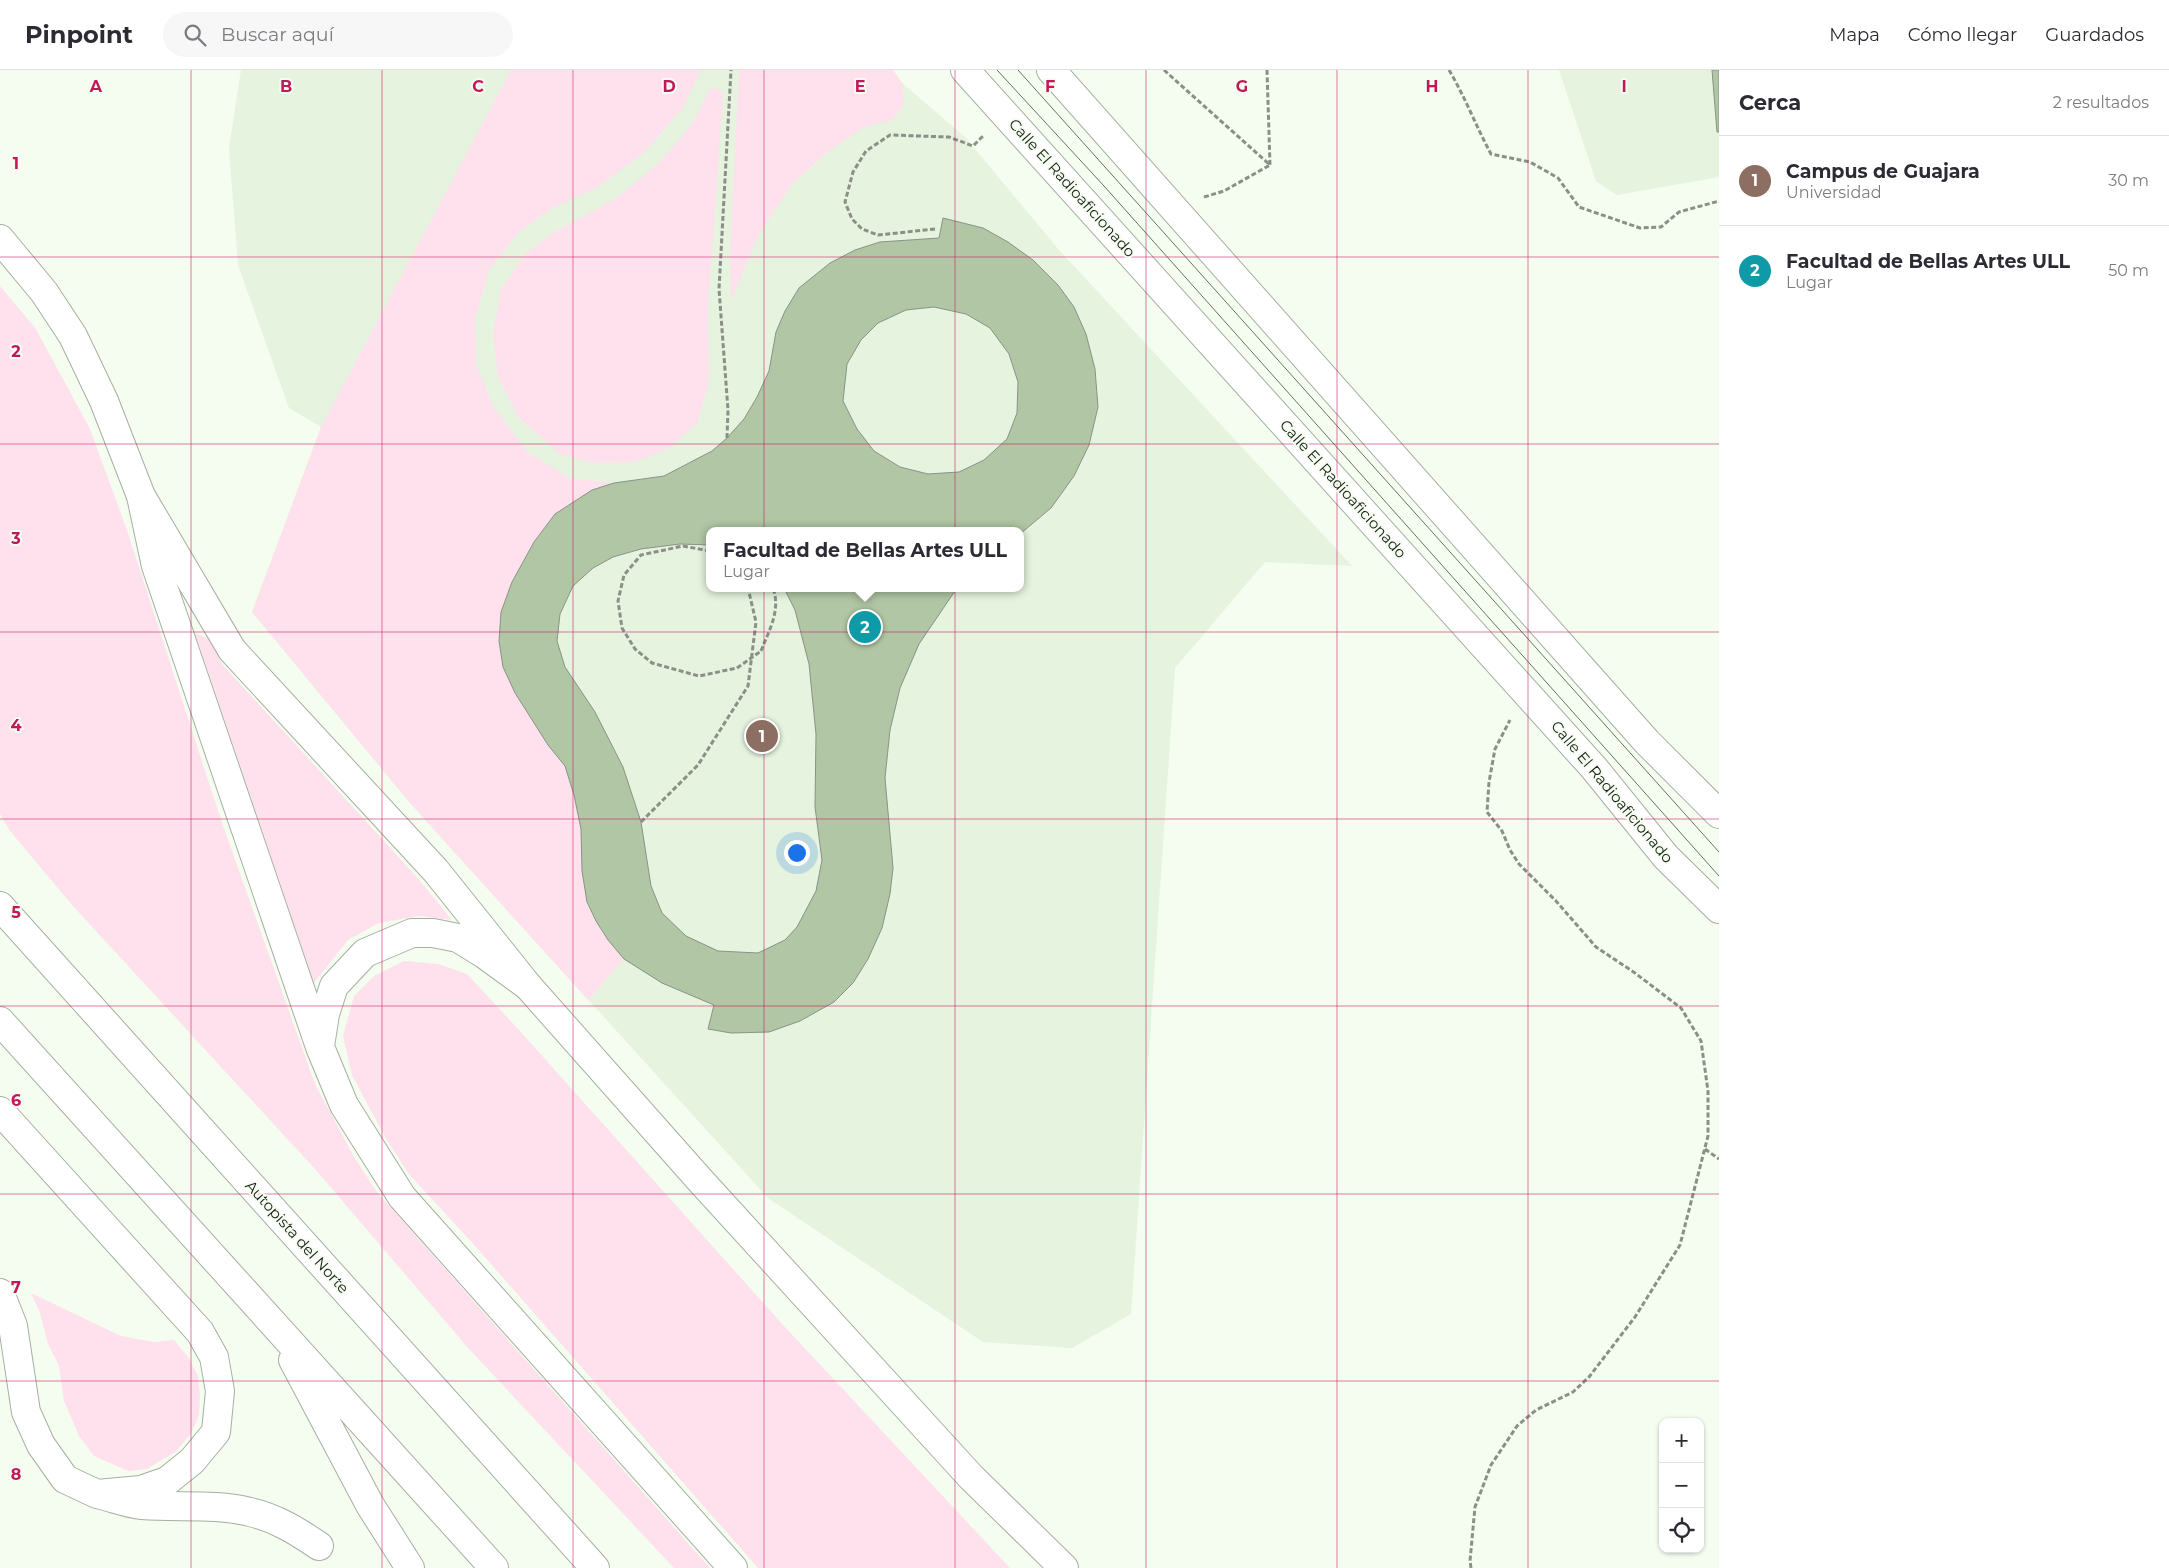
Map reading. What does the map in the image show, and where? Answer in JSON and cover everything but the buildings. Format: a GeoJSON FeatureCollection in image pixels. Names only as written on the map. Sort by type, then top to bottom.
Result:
{"type":"FeatureCollection","features":[{"type":"Feature","properties":{"kind":"main road","name":"Calle El Radioaficionado"},"geometry":{"type":"LineString","coordinates":[[965,70],[1594,768],[1666,857],[1719,909]]}},
{"type":"Feature","properties":{"kind":"main road"},"geometry":{"type":"LineString","coordinates":[[1051,70],[1647,742],[1719,814]]}},
{"type":"Feature","properties":{"kind":"main road"},"geometry":{"type":"LineString","coordinates":[[0,239],[44,292],[73,336],[104,401],[141,496],[156,566],[320,1047],[344,1105],[402,1197],[733,1568]]}},
{"type":"Feature","properties":{"kind":"main road"},"geometry":{"type":"LineString","coordinates":[[141,496],[232,650],[436,871],[528,986],[698,1179],[971,1477],[1064,1568]]}},
{"type":"Feature","properties":{"kind":"main road"},"geometry":{"type":"LineString","coordinates":[[0,889],[19,927]]}},
{"type":"Feature","properties":{"kind":"main road","name":"Autopista del Norte"},"geometry":{"type":"LineString","coordinates":[[0,906],[595,1568]]}},
{"type":"Feature","properties":{"kind":"main road"},"geometry":{"type":"LineString","coordinates":[[320,1047],[325,1014],[334,986],[365,953],[412,933],[433,933],[458,938],[484,954],[528,986]]}},
{"type":"Feature","properties":{"kind":"main road"},"geometry":{"type":"LineString","coordinates":[[0,1021],[494,1568]]}},
{"type":"Feature","properties":{"kind":"main road"},"geometry":{"type":"LineString","coordinates":[[0,1111],[200,1332],[214,1356],[220,1391],[216,1432],[192,1461],[167,1481],[141,1490],[97,1494]]}},
{"type":"Feature","properties":{"kind":"main road"},"geometry":{"type":"LineString","coordinates":[[0,1292],[13,1326],[26,1412],[41,1445],[65,1479],[97,1494],[140,1505],[226,1508],[249,1511],[274,1519],[298,1531],[319,1546]]}},
{"type":"Feature","properties":{"kind":"main road"},"geometry":{"type":"LineString","coordinates":[[272,1322],[370,1505],[410,1568]]}},
{"type":"Feature","properties":{"kind":"path"},"geometry":{"type":"LineString","coordinates":[[727,438],[728,410],[719,289],[731,70]]}},
{"type":"Feature","properties":{"kind":"path"},"geometry":{"type":"LineString","coordinates":[[1164,70],[1270,165]]}},
{"type":"Feature","properties":{"kind":"path"},"geometry":{"type":"LineString","coordinates":[[1267,70],[1270,165]]}},
{"type":"Feature","properties":{"kind":"path"},"geometry":{"type":"LineString","coordinates":[[1449,70],[1460,87],[1477,129],[1491,154],[1530,162],[1558,178],[1578,206],[1640,228],[1661,227],[1679,212],[1719,201]]}},
{"type":"Feature","properties":{"kind":"path"},"geometry":{"type":"LineString","coordinates":[[935,229],[878,235],[862,229],[852,219],[845,202],[853,172],[866,151],[890,135],[949,137],[973,146],[985,134]]}},
{"type":"Feature","properties":{"kind":"path"},"geometry":{"type":"LineString","coordinates":[[1202,198],[1224,190],[1270,165]]}},
{"type":"Feature","properties":{"kind":"path"},"geometry":{"type":"LineString","coordinates":[[706,550],[683,546],[641,555],[624,575],[618,600],[622,628],[635,649],[652,663],[699,676],[737,668],[761,650],[776,615],[774,592]]}},
{"type":"Feature","properties":{"kind":"path"},"geometry":{"type":"LineString","coordinates":[[641,822],[698,764],[748,686],[756,622],[749,592]]}},
{"type":"Feature","properties":{"kind":"path"},"geometry":{"type":"LineString","coordinates":[[1471,1568],[1475,1507],[1492,1465],[1518,1426],[1536,1410],[1573,1392],[1588,1377],[1635,1317],[1680,1245],[1708,1136],[1708,1092],[1701,1041],[1681,1008],[1635,973],[1596,947],[1556,901],[1519,864],[1510,850],[1502,831],[1487,812],[1489,782],[1495,748],[1510,720]]}},
{"type":"Feature","properties":{"kind":"path"},"geometry":{"type":"LineString","coordinates":[[1705,1149],[1719,1159]]}},
{"type":"Feature","properties":{"kind":"shaded area"},"geometry":{"type":"Polygon","coordinates":[[[241,70],[893,70],[902,83],[965,137],[1059,250],[1352,566],[1265,562],[1175,668],[1131,1314],[1072,1348],[983,1342],[768,1198],[410,803],[252,612],[321,427],[289,408],[238,265],[229,148],[241,70]]]}},
{"type":"Feature","properties":{"kind":"shaded area"},"geometry":{"type":"Polygon","coordinates":[[[511,70],[701,70],[682,109],[645,152],[598,187],[553,208],[520,231],[489,270],[475,319],[476,364],[493,406],[527,452],[570,478],[614,483],[555,514],[534,542],[512,582],[503,667],[515,693],[548,745],[565,766],[574,795],[581,829],[582,871],[587,902],[596,921],[612,946],[624,959],[588,1000],[410,803],[252,612],[321,427],[511,70]]]}},
{"type":"Feature","properties":{"kind":"shaded area"},"geometry":{"type":"Polygon","coordinates":[[[739,70],[893,70],[902,83],[904,105],[892,120],[864,127],[830,150],[792,184],[758,236],[731,301],[730,252],[739,70]]]}},
{"type":"Feature","properties":{"kind":"shaded area"},"geometry":{"type":"Polygon","coordinates":[[[1559,70],[1719,70],[1719,177],[1617,195],[1596,181],[1559,70]]]}},
{"type":"Feature","properties":{"kind":"shaded area"},"geometry":{"type":"Polygon","coordinates":[[[718,88],[723,94],[708,309],[709,381],[698,422],[669,448],[636,462],[594,463],[560,454],[519,418],[498,377],[493,333],[501,290],[524,255],[554,232],[615,199],[658,164],[693,123],[710,89],[718,88]]]}},
{"type":"Feature","properties":{"kind":"shaded area"},"geometry":{"type":"Polygon","coordinates":[[[0,286],[36,329],[90,429],[127,530],[222,823],[315,1084],[353,1155],[377,1192],[710,1568],[674,1568],[469,1349],[315,1169],[72,905],[10,831],[0,814],[0,286]]]}},
{"type":"Feature","properties":{"kind":"shaded area"},"geometry":{"type":"Polygon","coordinates":[[[195,633],[210,639],[222,664],[415,875],[452,920],[419,916],[379,923],[348,940],[314,983],[195,633]]]}},
{"type":"Feature","properties":{"kind":"shaded area"},"geometry":{"type":"Polygon","coordinates":[[[404,961],[439,964],[467,974],[784,1326],[1010,1568],[758,1568],[476,1247],[408,1173],[385,1137],[352,1075],[343,1036],[354,996],[374,976],[404,961]]]}},
{"type":"Feature","properties":{"kind":"shaded area"},"geometry":{"type":"Polygon","coordinates":[[[31,1293],[121,1336],[154,1342],[174,1340],[189,1358],[198,1376],[200,1397],[199,1415],[191,1434],[175,1452],[147,1469],[128,1471],[94,1456],[79,1436],[64,1401],[59,1366],[48,1344],[40,1313],[31,1293]]]}},
{"type":"Feature","properties":{"kind":"tram line"},"geometry":{"type":"LineString","coordinates":[[997,70],[1104,186],[1719,876]]}},
{"type":"Feature","properties":{"kind":"tram line"},"geometry":{"type":"LineString","coordinates":[[1018,70],[1719,852]]}},
{"type":"Feature","properties":{"kind":"place","name":"Facultad de Bellas Artes ULL"},"geometry":{"type":"Point","coordinates":[865,627]}},
{"type":"Feature","properties":{"kind":"place","name":"Campus de Guajara"},"geometry":{"type":"Point","coordinates":[762,736]}}]}
